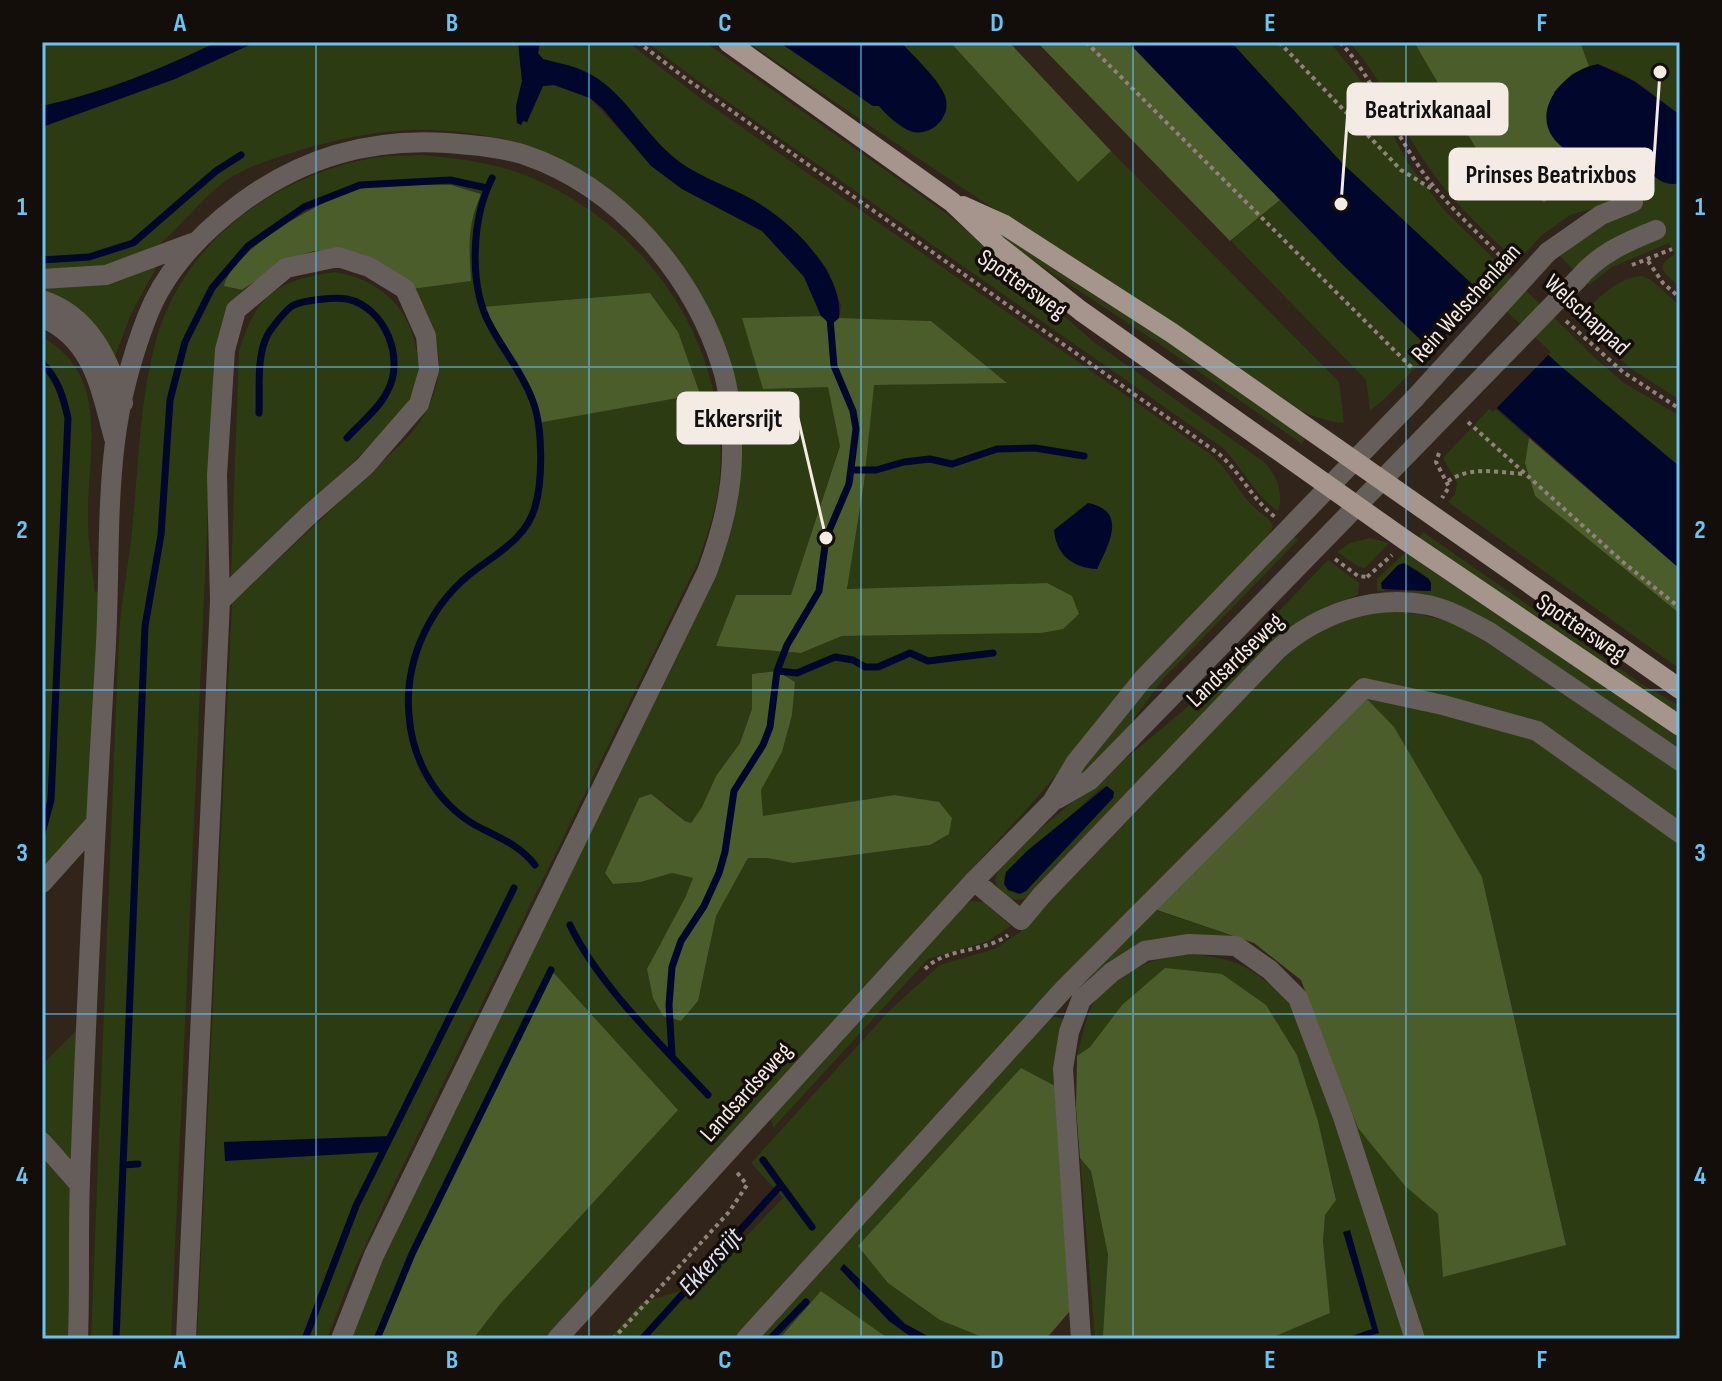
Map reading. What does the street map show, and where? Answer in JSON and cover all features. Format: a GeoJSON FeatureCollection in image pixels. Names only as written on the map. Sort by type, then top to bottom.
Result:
{"type":"FeatureCollection","features":[{"type":"Feature","properties":{"kind":"main road","name":"Spottersweg"},"geometry":{"type":"LineString","coordinates":[[728,42],[952,202],[997,245],[1081,311],[1357,506],[1680,726]]}},
{"type":"Feature","properties":{"kind":"main road","name":"Spottersweg"},"geometry":{"type":"LineString","coordinates":[[952,202],[1003,224],[1172,333],[1680,689]]}},
{"type":"Feature","properties":{"kind":"street"},"geometry":{"type":"LineString","coordinates":[[78,1339],[80,1185],[94,825],[115,442],[148,314],[167,279],[196,241],[269,182],[307,164],[372,144],[427,142],[489,146],[528,156],[583,183],[620,211],[651,241],[685,286],[723,369],[732,451],[728,500],[707,572],[380,1243],[341,1339]]}},
{"type":"Feature","properties":{"kind":"street","name":"Rein Welschenlaan"},"geometry":{"type":"LineString","coordinates":[[1329,485],[1548,252],[1601,215],[1633,202]]}},
{"type":"Feature","properties":{"kind":"street"},"geometry":{"type":"LineString","coordinates":[[1382,480],[1588,266],[1607,252],[1656,230]]}},
{"type":"Feature","properties":{"kind":"street"},"geometry":{"type":"LineString","coordinates":[[42,279],[106,275],[196,241]]}},
{"type":"Feature","properties":{"kind":"street"},"geometry":{"type":"LineString","coordinates":[[186,1339],[220,601],[218,459],[225,350],[236,310],[286,268],[338,257],[369,267],[405,289],[426,336],[429,370],[419,404],[365,466],[220,601]]}},
{"type":"Feature","properties":{"kind":"street"},"geometry":{"type":"LineString","coordinates":[[42,300],[56,304],[79,321],[98,342],[123,403]]}},
{"type":"Feature","properties":{"kind":"street"},"geometry":{"type":"LineString","coordinates":[[42,317],[62,327],[83,347],[94,370],[115,442]]}},
{"type":"Feature","properties":{"kind":"street","name":"Landsardseweg"},"geometry":{"type":"LineString","coordinates":[[1052,802],[1090,780],[1382,480]]}},
{"type":"Feature","properties":{"kind":"street","name":"Landsardseweg"},"geometry":{"type":"LineString","coordinates":[[557,1339],[974,881],[1052,802],[1076,762],[1143,679],[1329,485]]}},
{"type":"Feature","properties":{"kind":"street","name":"Landsardseweg"},"geometry":{"type":"LineString","coordinates":[[1021,920],[1277,650],[1301,631],[1334,613],[1404,602],[1430,606],[1462,617],[1491,633],[1680,761]]}},
{"type":"Feature","properties":{"kind":"street"},"geometry":{"type":"LineString","coordinates":[[746,1339],[1364,688],[1443,705],[1537,731],[1680,833]]}},
{"type":"Feature","properties":{"kind":"street"},"geometry":{"type":"LineString","coordinates":[[42,883],[94,825]]}},
{"type":"Feature","properties":{"kind":"street"},"geometry":{"type":"LineString","coordinates":[[974,881],[1021,920]]}},
{"type":"Feature","properties":{"kind":"street"},"geometry":{"type":"LineString","coordinates":[[1073,994],[1145,951],[1189,944],[1236,946],[1270,970],[1298,998],[1343,1117],[1415,1339]]}},
{"type":"Feature","properties":{"kind":"street"},"geometry":{"type":"LineString","coordinates":[[1073,994],[1063,1069],[1081,1339]]}},
{"type":"Feature","properties":{"kind":"street"},"geometry":{"type":"LineString","coordinates":[[42,1142],[80,1185]]}},
{"type":"Feature","properties":{"kind":"path","name":"Spottersweg"},"geometry":{"type":"LineString","coordinates":[[638,42],[1219,454],[1236,471],[1260,505],[1289,526]]}},
{"type":"Feature","properties":{"kind":"path"},"geometry":{"type":"LineString","coordinates":[[1086,42],[1417,372]]}},
{"type":"Feature","properties":{"kind":"path"},"geometry":{"type":"LineString","coordinates":[[1279,42],[1401,170],[1437,192]]}},
{"type":"Feature","properties":{"kind":"path","name":"Welschappad"},"geometry":{"type":"LineString","coordinates":[[1340,42],[1357,60],[1418,166],[1437,192],[1519,275]]}},
{"type":"Feature","properties":{"kind":"path"},"geometry":{"type":"LineString","coordinates":[[1672,249],[1647,260],[1663,283],[1680,298]]}},
{"type":"Feature","properties":{"kind":"path","name":"Welschappad"},"geometry":{"type":"LineString","coordinates":[[1560,315],[1623,372],[1680,409]]}},
{"type":"Feature","properties":{"kind":"path"},"geometry":{"type":"LineString","coordinates":[[1461,415],[1624,563],[1680,608]]}},
{"type":"Feature","properties":{"kind":"path"},"geometry":{"type":"LineString","coordinates":[[1448,481],[1459,474],[1477,470],[1525,474]]}},
{"type":"Feature","properties":{"kind":"path"},"geometry":{"type":"LineString","coordinates":[[1318,546],[1358,576],[1367,577]]}},
{"type":"Feature","properties":{"kind":"path"},"geometry":{"type":"LineString","coordinates":[[919,975],[931,963],[947,956],[998,943],[1021,920]]}},
{"type":"Feature","properties":{"kind":"path"},"geometry":{"type":"LineString","coordinates":[[613,1339],[729,1212],[747,1185],[724,1155]]}},
{"type":"Feature","properties":{"kind":"green space"},"geometry":{"type":"Polygon","coordinates":[[[42,42],[217,42],[105,91],[42,106],[42,42]]]}},
{"type":"Feature","properties":{"kind":"green space"},"geometry":{"type":"Polygon","coordinates":[[[256,42],[518,42],[522,81],[516,106],[518,123],[527,122],[543,86],[554,85],[590,98],[626,137],[682,189],[762,231],[805,277],[821,316],[743,319],[828,386],[840,445],[791,595],[736,595],[717,646],[801,653],[842,636],[1041,633],[1046,583],[847,590],[864,483],[873,385],[1006,382],[931,321],[839,318],[841,306],[827,268],[799,237],[764,207],[686,167],[638,121],[570,66],[543,59],[537,53],[540,42],[628,42],[700,98],[1210,454],[1273,527],[1138,674],[1042,792],[544,1339],[473,1339],[501,1303],[551,970],[412,1254],[377,1339],[341,1339],[682,625],[728,500],[723,369],[651,241],[528,156],[520,143],[463,132],[386,132],[333,141],[275,158],[217,187],[169,236],[133,262],[42,274],[42,127],[175,79],[256,42]],[[777,671],[752,674],[752,709],[740,743],[716,776],[691,823],[667,805],[639,798],[605,873],[613,884],[641,882],[672,873],[693,878],[685,898],[663,1016],[681,1021],[698,1001],[716,916],[748,858],[793,863],[930,845],[894,795],[763,817],[761,790],[782,752],[792,715],[795,682],[777,671]]]}},
{"type":"Feature","properties":{"kind":"green space"},"geometry":{"type":"Polygon","coordinates":[[[647,42],[705,42],[950,216],[1094,342],[1264,462],[1278,485],[1278,511],[1223,448],[698,81],[647,42]]]}},
{"type":"Feature","properties":{"kind":"green space"},"geometry":{"type":"Polygon","coordinates":[[[748,42],[779,42],[873,106],[941,88],[901,42],[950,42],[1078,182],[1111,151],[1339,382],[1344,423],[1319,418],[1281,401],[748,42]]]}},
{"type":"Feature","properties":{"kind":"green space"},"geometry":{"type":"Polygon","coordinates":[[[950,42],[1009,42],[1111,151],[1078,182],[950,42]]]}},
{"type":"Feature","properties":{"kind":"green space"},"geometry":{"type":"Polygon","coordinates":[[[1037,42],[1128,42],[1280,200],[1230,241],[1037,42]]]}},
{"type":"Feature","properties":{"kind":"green space"},"geometry":{"type":"Polygon","coordinates":[[[1231,42],[1330,42],[1370,92],[1408,163],[1444,210],[1595,358],[1624,383],[1680,416],[1680,467],[1557,363],[1342,163],[1231,42]]]}},
{"type":"Feature","properties":{"kind":"green space"},"geometry":{"type":"Polygon","coordinates":[[[1349,42],[1414,42],[1481,157],[1581,170],[1584,158],[1618,157],[1636,162],[1665,181],[1680,183],[1680,287],[1663,270],[1664,263],[1675,254],[1669,243],[1612,267],[1589,285],[1559,255],[1633,197],[1570,215],[1541,236],[1517,262],[1441,184],[1421,156],[1373,73],[1349,42]]]}},
{"type":"Feature","properties":{"kind":"green space"},"geometry":{"type":"Polygon","coordinates":[[[1414,42],[1580,42],[1589,66],[1572,74],[1554,92],[1572,154],[1584,158],[1570,185],[1544,202],[1523,190],[1481,157],[1414,42]]]}},
{"type":"Feature","properties":{"kind":"green space"},"geometry":{"type":"Polygon","coordinates":[[[1580,42],[1680,42],[1680,115],[1624,75],[1612,69],[1589,66],[1580,42]]]}},
{"type":"Feature","properties":{"kind":"green space"},"geometry":{"type":"Polygon","coordinates":[[[415,155],[472,161],[522,174],[566,195],[606,222],[641,255],[670,292],[693,333],[710,377],[719,424],[720,473],[712,518],[698,562],[390,1192],[353,1272],[327,1339],[197,1339],[232,603],[400,445],[428,409],[439,369],[438,349],[425,309],[412,289],[470,281],[471,227],[481,194],[423,185],[348,193],[326,201],[285,225],[226,276],[233,289],[242,290],[229,309],[214,372],[171,1339],[91,1339],[119,634],[132,534],[143,407],[156,340],[169,304],[188,272],[211,244],[268,197],[336,167],[378,157],[415,155]],[[483,307],[533,400],[538,423],[699,394],[483,307]]]}},
{"type":"Feature","properties":{"kind":"green space"},"geometry":{"type":"Polygon","coordinates":[[[451,185],[481,194],[470,237],[471,281],[412,289],[333,250],[314,251],[288,259],[242,290],[224,286],[230,272],[259,243],[319,205],[360,189],[377,186],[451,185]]]}},
{"type":"Feature","properties":{"kind":"green space"},"geometry":{"type":"Polygon","coordinates":[[[1280,200],[1432,351],[1370,410],[1366,380],[1231,241],[1280,200]]]}},
{"type":"Feature","properties":{"kind":"green space"},"geometry":{"type":"Polygon","coordinates":[[[999,228],[1135,316],[1306,437],[1302,444],[1158,343],[995,235],[999,228]]]}},
{"type":"Feature","properties":{"kind":"green space"},"geometry":{"type":"Polygon","coordinates":[[[152,265],[156,268],[131,314],[114,359],[42,294],[42,285],[152,265]]]}},
{"type":"Feature","properties":{"kind":"green space"},"geometry":{"type":"Polygon","coordinates":[[[336,272],[365,281],[398,306],[406,318],[416,347],[418,378],[415,389],[387,430],[231,577],[239,351],[253,316],[272,293],[299,279],[336,272]]]}},
{"type":"Feature","properties":{"kind":"green space"},"geometry":{"type":"Polygon","coordinates":[[[1642,276],[1651,280],[1680,306],[1680,400],[1630,368],[1577,320],[1615,285],[1642,276]]]}},
{"type":"Feature","properties":{"kind":"green space"},"geometry":{"type":"Polygon","coordinates":[[[650,293],[678,332],[700,394],[538,423],[533,400],[482,307],[650,293]]]}},
{"type":"Feature","properties":{"kind":"green space"},"geometry":{"type":"Polygon","coordinates":[[[821,316],[831,324],[839,318],[931,321],[1007,383],[874,385],[864,483],[847,589],[1047,583],[1072,596],[1079,614],[1063,629],[1041,633],[842,636],[801,653],[716,646],[736,595],[791,595],[840,446],[828,387],[763,389],[742,318],[821,316]]]}},
{"type":"Feature","properties":{"kind":"green space"},"geometry":{"type":"Polygon","coordinates":[[[42,337],[64,353],[79,373],[87,394],[91,418],[90,555],[95,592],[109,592],[94,825],[42,883],[42,337]]]}},
{"type":"Feature","properties":{"kind":"green space"},"geometry":{"type":"Polygon","coordinates":[[[1492,406],[1529,438],[1525,463],[1535,496],[1680,614],[1680,669],[1448,502],[1455,494],[1457,483],[1443,458],[1492,406]]]}},
{"type":"Feature","properties":{"kind":"green space"},"geometry":{"type":"Polygon","coordinates":[[[1529,438],[1680,569],[1680,614],[1535,496],[1525,463],[1529,438]]]}},
{"type":"Feature","properties":{"kind":"green space"},"geometry":{"type":"Polygon","coordinates":[[[1423,532],[1643,685],[1680,706],[1680,718],[1418,539],[1423,532]]]}},
{"type":"Feature","properties":{"kind":"green space"},"geometry":{"type":"Polygon","coordinates":[[[1291,534],[1298,540],[1164,678],[1110,751],[1083,776],[1077,771],[1150,681],[1291,534]]]}},
{"type":"Feature","properties":{"kind":"green space"},"geometry":{"type":"Polygon","coordinates":[[[1370,538],[1389,543],[1365,568],[1337,552],[1350,543],[1370,538]]]}},
{"type":"Feature","properties":{"kind":"green space"},"geometry":{"type":"Polygon","coordinates":[[[1407,551],[1680,734],[1680,750],[1411,593],[1377,591],[1377,579],[1407,551]],[[1400,564],[1384,591],[1431,591],[1425,577],[1400,564]]]}},
{"type":"Feature","properties":{"kind":"green space"},"geometry":{"type":"Polygon","coordinates":[[[1328,560],[1359,583],[1358,595],[1322,608],[1288,628],[1026,898],[1016,900],[1003,894],[995,880],[999,869],[1029,838],[1183,711],[1328,560]],[[1107,786],[1101,788],[1003,877],[1008,890],[1026,891],[1107,786]]]}},
{"type":"Feature","properties":{"kind":"green space"},"geometry":{"type":"Polygon","coordinates":[[[1384,611],[1427,616],[1468,630],[1680,771],[1680,1339],[1425,1339],[1301,980],[1358,1128],[1405,1186],[1438,1214],[1443,1277],[1566,1245],[1482,877],[1152,909],[1235,937],[1133,950],[1092,975],[864,1196],[735,1339],[609,1339],[641,1303],[699,1285],[783,1198],[751,1163],[891,1009],[940,965],[994,949],[1019,933],[1280,660],[1329,627],[1384,611]]]}},
{"type":"Feature","properties":{"kind":"green space"},"geometry":{"type":"Polygon","coordinates":[[[777,671],[795,682],[792,715],[782,752],[761,790],[763,816],[894,795],[939,802],[952,818],[949,834],[930,845],[793,863],[748,858],[716,916],[698,1001],[681,1021],[663,1016],[653,998],[647,969],[693,878],[672,873],[641,882],[613,884],[605,873],[639,798],[651,794],[691,823],[716,776],[740,743],[752,709],[752,674],[777,671]]]}},
{"type":"Feature","properties":{"kind":"green space"},"geometry":{"type":"Polygon","coordinates":[[[1366,698],[1394,727],[1482,877],[1566,1245],[1443,1277],[1438,1214],[1405,1186],[1358,1128],[1301,980],[1254,943],[1151,908],[1366,698]]]}},
{"type":"Feature","properties":{"kind":"green space"},"geometry":{"type":"Polygon","coordinates":[[[984,902],[1011,926],[988,941],[928,959],[773,1128],[771,1118],[967,903],[984,902]]]}},
{"type":"Feature","properties":{"kind":"green space"},"geometry":{"type":"Polygon","coordinates":[[[1183,953],[1222,959],[1249,969],[1300,1014],[1407,1339],[1358,1339],[1379,1333],[1343,1232],[1373,1329],[1343,1339],[1269,1339],[1330,1313],[1323,1241],[1325,1215],[1336,1199],[1318,1121],[1297,1055],[1122,1005],[1090,1047],[1077,1056],[1089,1012],[1105,989],[1128,972],[1183,953]]]}},
{"type":"Feature","properties":{"kind":"green space"},"geometry":{"type":"Polygon","coordinates":[[[1165,968],[1222,974],[1266,1005],[1297,1055],[1318,1121],[1336,1200],[1325,1215],[1323,1241],[1330,1313],[1269,1339],[1103,1337],[1108,1255],[1091,1171],[1080,1158],[1076,1108],[1077,1056],[1090,1047],[1122,1005],[1165,968]]]}},
{"type":"Feature","properties":{"kind":"green space"},"geometry":{"type":"Polygon","coordinates":[[[551,970],[678,1110],[501,1303],[473,1339],[377,1339],[412,1254],[551,970]]]}},
{"type":"Feature","properties":{"kind":"green space"},"geometry":{"type":"Polygon","coordinates":[[[1051,1016],[1064,1019],[1059,1088],[940,1320],[987,1339],[933,1339],[906,1324],[844,1264],[840,1269],[889,1321],[914,1339],[889,1339],[821,1291],[779,1339],[751,1339],[1051,1016]]]}},
{"type":"Feature","properties":{"kind":"green space"},"geometry":{"type":"Polygon","coordinates":[[[87,1020],[78,1339],[42,1339],[42,1065],[87,1020]]]}},
{"type":"Feature","properties":{"kind":"green space"},"geometry":{"type":"Polygon","coordinates":[[[1021,1068],[1059,1088],[1075,1305],[1046,1339],[987,1339],[940,1320],[888,1283],[858,1246],[1021,1068]]]}},
{"type":"Feature","properties":{"kind":"green space"},"geometry":{"type":"Polygon","coordinates":[[[1080,1158],[1091,1171],[1108,1255],[1105,1339],[1095,1339],[1080,1158]]]}},
{"type":"Feature","properties":{"kind":"green space"},"geometry":{"type":"Polygon","coordinates":[[[821,1291],[889,1339],[779,1339],[821,1291]]]}},
{"type":"Feature","properties":{"kind":"water"},"geometry":{"type":"Polygon","coordinates":[[[217,42],[256,42],[175,79],[42,127],[42,106],[131,79],[217,42]]]}},
{"type":"Feature","properties":{"kind":"water"},"geometry":{"type":"Polygon","coordinates":[[[518,42],[540,42],[538,53],[543,59],[579,69],[604,83],[673,157],[696,172],[754,200],[790,227],[826,269],[839,302],[839,318],[831,325],[821,316],[804,277],[762,231],[682,189],[651,166],[590,98],[554,85],[543,86],[527,122],[517,123],[516,106],[522,81],[518,42]]]}},
{"type":"Feature","properties":{"kind":"water"},"geometry":{"type":"Polygon","coordinates":[[[779,42],[901,42],[942,89],[946,111],[934,128],[913,132],[894,121],[879,106],[873,106],[779,42]]]}},
{"type":"Feature","properties":{"kind":"water"},"geometry":{"type":"Polygon","coordinates":[[[1128,42],[1231,42],[1342,163],[1557,363],[1680,467],[1680,569],[1432,351],[1342,264],[1128,42]]]}},
{"type":"Feature","properties":{"kind":"water"},"geometry":{"type":"Polygon","coordinates":[[[1598,64],[1634,81],[1680,115],[1680,183],[1666,183],[1632,160],[1578,156],[1556,142],[1548,129],[1546,115],[1557,89],[1582,69],[1598,64]]]}},
{"type":"Feature","properties":{"kind":"water"},"geometry":{"type":"Polygon","coordinates":[[[1088,503],[1108,513],[1112,521],[1110,539],[1097,569],[1073,563],[1062,553],[1055,539],[1054,530],[1088,503]]]}},
{"type":"Feature","properties":{"kind":"water"},"geometry":{"type":"Polygon","coordinates":[[[1404,563],[1429,579],[1431,591],[1382,589],[1381,583],[1398,565],[1404,563]]]}},
{"type":"Feature","properties":{"kind":"water"},"geometry":{"type":"Polygon","coordinates":[[[1107,786],[1114,792],[1113,798],[1026,891],[1020,894],[1008,890],[1004,884],[1006,872],[1107,786]]]}},
{"type":"Feature","properties":{"kind":"water"},"geometry":{"type":"Polygon","coordinates":[[[391,1136],[383,1152],[225,1161],[224,1142],[391,1136]]]}},
{"type":"Feature","properties":{"kind":"water"},"geometry":{"type":"Polygon","coordinates":[[[1350,1230],[1379,1333],[1358,1339],[1343,1339],[1372,1329],[1343,1232],[1350,1230]]]}},
{"type":"Feature","properties":{"kind":"water"},"geometry":{"type":"Polygon","coordinates":[[[844,1264],[905,1324],[933,1339],[914,1339],[889,1321],[840,1269],[844,1264]]]}},
{"type":"Feature","properties":{"kind":"pier"},"geometry":{"type":"Polygon","coordinates":[[[1486,293],[1551,352],[1493,412],[1428,353],[1486,293]]]}},
{"type":"Feature","properties":{"kind":"waterway"},"geometry":{"type":"LineString","coordinates":[[42,260],[89,257],[133,243],[216,171],[241,155]]}},
{"type":"Feature","properties":{"kind":"waterway","name":"Ekkersrijt"},"geometry":{"type":"LineString","coordinates":[[492,178],[477,231],[478,290],[490,325],[523,380],[536,410],[541,453],[538,496],[531,517],[520,535],[462,581],[447,597],[424,632],[411,673],[409,715],[421,764],[438,792],[461,816],[515,846],[535,865]]}},
{"type":"Feature","properties":{"kind":"waterway"},"geometry":{"type":"LineString","coordinates":[[116,1339],[145,626],[161,535],[170,400],[185,342],[212,288],[248,246],[304,207],[360,185],[450,180],[487,188]]}},
{"type":"Feature","properties":{"kind":"waterway"},"geometry":{"type":"LineString","coordinates":[[259,413],[262,352],[268,334],[276,323],[289,308],[297,304],[347,299],[372,312],[381,323],[393,350],[394,365],[387,392],[347,438]]}},
{"type":"Feature","properties":{"kind":"waterway","name":"Ekkersrijt"},"geometry":{"type":"LineString","coordinates":[[672,1055],[669,1005],[672,967],[681,941],[704,906],[719,873],[734,791],[763,745],[770,727],[777,671],[787,645],[819,591],[826,538],[849,484],[856,429],[853,411],[834,366],[830,318]]}},
{"type":"Feature","properties":{"kind":"waterway"},"geometry":{"type":"LineString","coordinates":[[42,363],[59,388],[68,418],[51,800],[42,833]]}},
{"type":"Feature","properties":{"kind":"waterway"},"geometry":{"type":"LineString","coordinates":[[852,470],[876,470],[930,459],[952,464],[997,449],[1035,448],[1084,456]]}},
{"type":"Feature","properties":{"kind":"waterway"},"geometry":{"type":"LineString","coordinates":[[777,671],[797,673],[835,657],[853,660],[865,667],[878,667],[910,653],[928,661],[993,653]]}},
{"type":"Feature","properties":{"kind":"waterway"},"geometry":{"type":"LineString","coordinates":[[305,1339],[356,1206],[514,888]]}},
{"type":"Feature","properties":{"kind":"waterway","name":"Ekkersrijt"},"geometry":{"type":"LineString","coordinates":[[570,925],[614,992],[708,1095]]}},
{"type":"Feature","properties":{"kind":"waterway"},"geometry":{"type":"LineString","coordinates":[[377,1339],[412,1254],[551,970]]}},
{"type":"Feature","properties":{"kind":"waterway","name":"Ekkersrijt"},"geometry":{"type":"LineString","coordinates":[[642,1339],[781,1185],[763,1160]]}},
{"type":"Feature","properties":{"kind":"waterway"},"geometry":{"type":"LineString","coordinates":[[123,1165],[138,1164]]}},
{"type":"Feature","properties":{"kind":"waterway","name":"Ekkersrijt"},"geometry":{"type":"LineString","coordinates":[[781,1185],[812,1227]]}},
{"type":"Feature","properties":{"kind":"waterway"},"geometry":{"type":"LineString","coordinates":[[770,1339],[806,1302]]}},
{"type":"Feature","properties":{"kind":"place","name":"Prinses Beatrixbos"},"geometry":{"type":"Point","coordinates":[1660,72]}},
{"type":"Feature","properties":{"kind":"place","name":"Beatrixkanaal"},"geometry":{"type":"Point","coordinates":[1341,204]}},
{"type":"Feature","properties":{"kind":"place","name":"Ekkersrijt"},"geometry":{"type":"Point","coordinates":[826,538]}}]}
